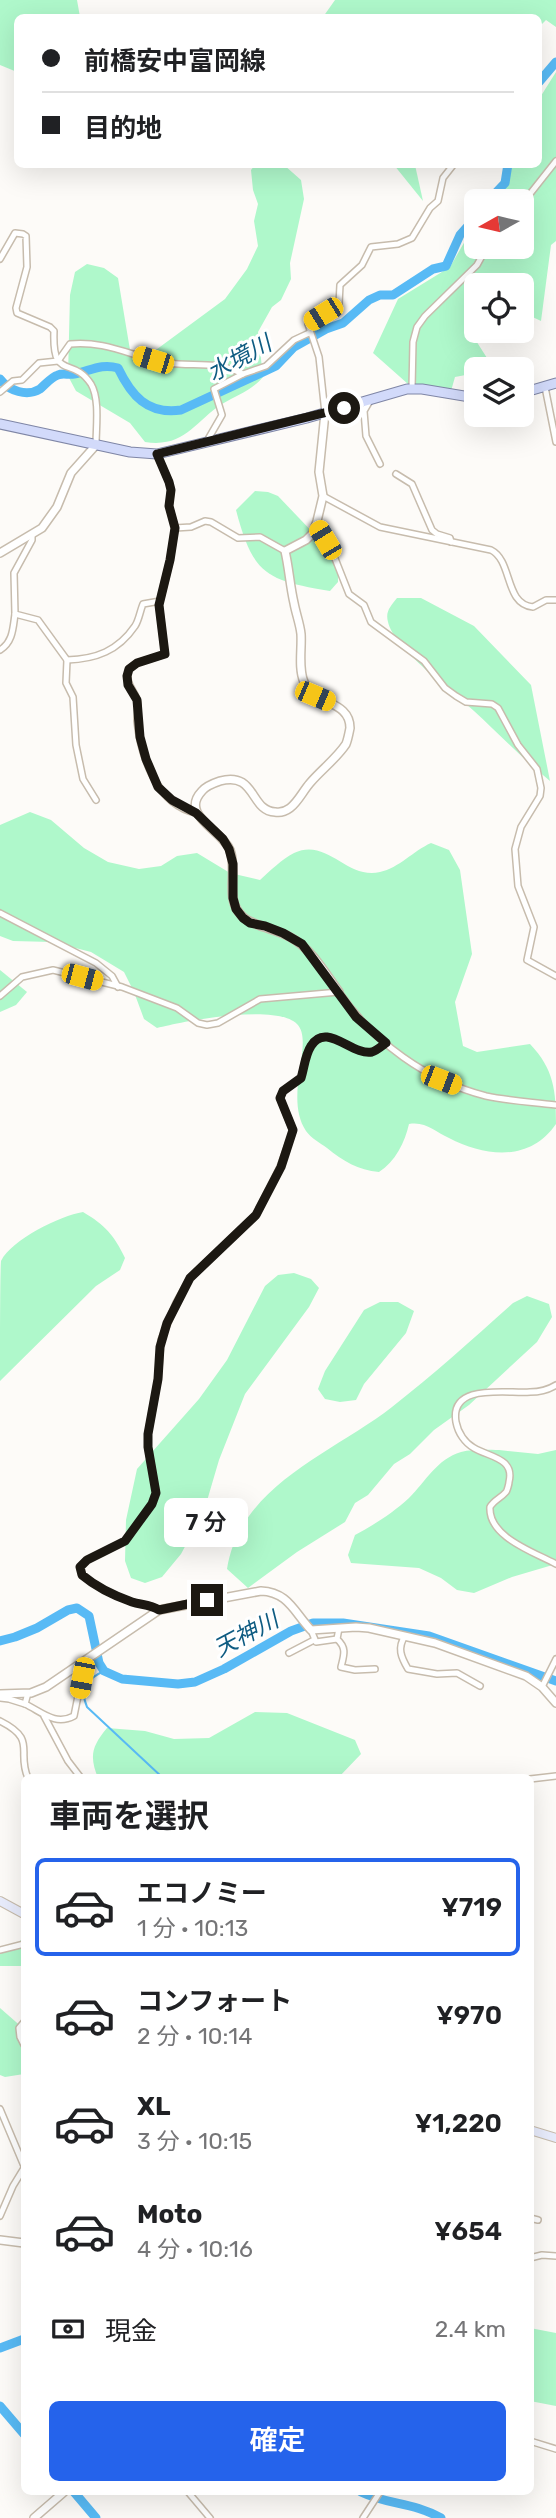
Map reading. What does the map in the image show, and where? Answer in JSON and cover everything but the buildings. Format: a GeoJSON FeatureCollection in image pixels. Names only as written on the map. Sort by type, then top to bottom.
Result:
{"type":"FeatureCollection","features":[{"type":"Feature","properties":{"kind":"main road"},"geometry":{"type":"LineString","coordinates":[[534,390],[556,383]]}},
{"type":"Feature","properties":{"kind":"main road"},"geometry":{"type":"LineString","coordinates":[[0,424],[130,452],[157,454],[325,413],[412,388],[464,396]]}},
{"type":"Feature","properties":{"kind":"main road"},"geometry":{"type":"LineString","coordinates":[[0,1901],[21,1912]]}},
{"type":"Feature","properties":{"kind":"main road"},"geometry":{"type":"LineString","coordinates":[[534,2131],[556,2138]]}},
{"type":"Feature","properties":{"kind":"street"},"geometry":{"type":"LineString","coordinates":[[534,189],[556,161]]}},
{"type":"Feature","properties":{"kind":"street"},"geometry":{"type":"LineString","coordinates":[[285,551],[306,540],[313,533],[323,496],[319,472],[325,413],[319,357],[308,324],[339,304],[340,285],[362,265],[371,247],[398,244],[412,238],[430,208],[438,201],[443,178],[451,168]]}},
{"type":"Feature","properties":{"kind":"street"},"geometry":{"type":"LineString","coordinates":[[0,259],[15,233],[23,233],[26,236],[27,267],[17,313],[54,331],[54,352],[58,360],[63,367],[75,369],[93,388],[96,403],[96,445],[66,481],[51,517],[32,536],[0,553]]}},
{"type":"Feature","properties":{"kind":"street"},"geometry":{"type":"LineString","coordinates":[[412,388],[417,327],[480,259]]}},
{"type":"Feature","properties":{"kind":"street"},"geometry":{"type":"LineString","coordinates":[[207,441],[222,415],[219,398],[214,389],[266,366],[294,340],[309,333]]}},
{"type":"Feature","properties":{"kind":"street"},"geometry":{"type":"LineString","coordinates":[[0,393],[13,381],[22,380],[40,363],[58,360],[70,344],[79,343],[105,346],[171,363],[209,363],[243,374]]}},
{"type":"Feature","properties":{"kind":"street"},"geometry":{"type":"LineString","coordinates":[[545,387],[556,442]]}},
{"type":"Feature","properties":{"kind":"street"},"geometry":{"type":"LineString","coordinates":[[371,399],[365,411],[366,436],[380,464]]}},
{"type":"Feature","properties":{"kind":"street"},"geometry":{"type":"LineString","coordinates":[[157,454],[171,490],[169,506],[175,528],[160,601],[165,654],[137,663],[129,669],[128,685],[137,700],[140,737],[158,787],[172,800],[196,813],[223,839],[233,864],[233,898],[236,909],[250,923],[274,929],[302,944],[356,1017],[386,1043],[421,1069],[470,1091],[512,1100],[556,1105]]}},
{"type":"Feature","properties":{"kind":"street"},"geometry":{"type":"LineString","coordinates":[[396,474],[412,484],[432,530],[450,538],[451,542]]}},
{"type":"Feature","properties":{"kind":"street"},"geometry":{"type":"LineString","coordinates":[[323,496],[380,527],[496,553],[514,593],[523,604],[533,607],[546,600],[556,600]]}},
{"type":"Feature","properties":{"kind":"street"},"geometry":{"type":"LineString","coordinates":[[175,528],[211,522],[238,538],[266,539],[285,551],[300,626],[303,680],[315,696],[340,707],[349,720],[350,731],[346,743],[292,808],[286,811],[268,811],[261,807],[246,785],[232,779],[213,783],[200,792],[196,801],[196,813]]}},
{"type":"Feature","properties":{"kind":"street"},"geometry":{"type":"LineString","coordinates":[[315,525],[334,556],[349,594],[364,605],[371,622],[424,662],[445,688],[456,696],[466,702],[492,704],[498,708],[518,745],[537,769],[540,796],[519,832],[514,859],[518,886],[534,927],[527,960],[556,976]]}},
{"type":"Feature","properties":{"kind":"street"},"geometry":{"type":"LineString","coordinates":[[0,650],[6,647],[11,638],[15,614],[14,573],[33,540],[32,536]]}},
{"type":"Feature","properties":{"kind":"street"},"geometry":{"type":"LineString","coordinates":[[67,660],[96,658],[123,640],[137,623],[143,604],[160,601]]}},
{"type":"Feature","properties":{"kind":"street"},"geometry":{"type":"LineString","coordinates":[[15,614],[38,620],[67,660],[66,683],[73,697],[76,745],[83,779],[96,800]]}},
{"type":"Feature","properties":{"kind":"street"},"geometry":{"type":"LineString","coordinates":[[0,913],[96,963],[112,976],[118,987]]}},
{"type":"Feature","properties":{"kind":"street"},"geometry":{"type":"LineString","coordinates":[[0,996],[29,974],[53,970],[118,987],[177,1008],[198,1023],[207,1025],[218,1023],[260,999],[339,992]]}},
{"type":"Feature","properties":{"kind":"street"},"geometry":{"type":"LineString","coordinates":[[159,1610],[150,1605],[134,1603],[90,1581],[82,1575],[80,1567],[87,1560],[125,1541],[152,1504],[156,1493],[148,1434],[158,1379],[160,1347],[167,1323],[190,1278],[256,1215],[281,1167],[293,1130],[280,1098],[283,1091],[301,1078],[311,1046],[319,1039],[329,1037],[363,1051],[373,1052],[386,1043]]}},
{"type":"Feature","properties":{"kind":"street"},"geometry":{"type":"LineString","coordinates":[[556,1385],[548,1390],[489,1391],[475,1394],[459,1406],[455,1418],[459,1433],[466,1441],[475,1449],[505,1462],[509,1470],[506,1492],[490,1507],[489,1516],[492,1523],[508,1538],[556,1564]]}},
{"type":"Feature","properties":{"kind":"street"},"geometry":{"type":"LineString","coordinates":[[0,1696],[28,1693],[46,1687],[159,1610],[261,1591],[277,1593],[284,1598],[308,1627],[314,1640]]}},
{"type":"Feature","properties":{"kind":"street"},"geometry":{"type":"LineString","coordinates":[[308,1627],[369,1628],[435,1643],[543,1684],[556,1703]]}},
{"type":"Feature","properties":{"kind":"street"},"geometry":{"type":"LineString","coordinates":[[337,1639],[339,1628]]}},
{"type":"Feature","properties":{"kind":"street"},"geometry":{"type":"LineString","coordinates":[[405,1636],[401,1642],[400,1656],[408,1668],[437,1674],[457,1673],[480,1686]]}},
{"type":"Feature","properties":{"kind":"street"},"geometry":{"type":"LineString","coordinates":[[289,1653],[314,1640],[319,1642],[337,1639]]}},
{"type":"Feature","properties":{"kind":"street"},"geometry":{"type":"LineString","coordinates":[[337,1639],[344,1645],[342,1669],[375,1669]]}},
{"type":"Feature","properties":{"kind":"street"},"geometry":{"type":"LineString","coordinates":[[44,1716],[66,1720],[74,1716],[88,1658]]}},
{"type":"Feature","properties":{"kind":"street"},"geometry":{"type":"LineString","coordinates":[[543,1684],[556,1658]]}},
{"type":"Feature","properties":{"kind":"street"},"geometry":{"type":"LineString","coordinates":[[25,1704],[28,1693]]}},
{"type":"Feature","properties":{"kind":"street"},"geometry":{"type":"LineString","coordinates":[[0,1696],[37,1709],[44,1716],[78,1774]]}},
{"type":"Feature","properties":{"kind":"street"},"geometry":{"type":"LineString","coordinates":[[0,1721],[14,1728],[23,1741],[26,1749],[23,1768],[26,1774]]}},
{"type":"Feature","properties":{"kind":"street"},"geometry":{"type":"LineString","coordinates":[[534,1779],[556,1776]]}},
{"type":"Feature","properties":{"kind":"street"},"geometry":{"type":"LineString","coordinates":[[0,1950],[21,1945]]}},
{"type":"Feature","properties":{"kind":"street"},"geometry":{"type":"LineString","coordinates":[[0,2109],[21,2160]]}},
{"type":"Feature","properties":{"kind":"street"},"geometry":{"type":"LineString","coordinates":[[0,2216],[21,2172]]}},
{"type":"Feature","properties":{"kind":"street"},"geometry":{"type":"LineString","coordinates":[[534,2219],[538,2220]]}},
{"type":"Feature","properties":{"kind":"street"},"geometry":{"type":"LineString","coordinates":[[0,2240],[21,2243]]}},
{"type":"Feature","properties":{"kind":"street"},"geometry":{"type":"LineString","coordinates":[[534,2257],[556,2256]]}},
{"type":"Feature","properties":{"kind":"street"},"geometry":{"type":"LineString","coordinates":[[534,2442],[556,2449]]}},
{"type":"Feature","properties":{"kind":"street"},"geometry":{"type":"LineString","coordinates":[[34,2518],[60,2495]]}},
{"type":"Feature","properties":{"kind":"street"},"geometry":{"type":"LineString","coordinates":[[191,2495],[210,2518]]}},
{"type":"Feature","properties":{"kind":"street"},"geometry":{"type":"LineString","coordinates":[[363,2518],[378,2495]]}},
{"type":"Feature","properties":{"kind":"green space"},"geometry":{"type":"Polygon","coordinates":[[[0,0],[77,0],[79,14],[14,14],[14,71],[0,65],[0,0]]]}},
{"type":"Feature","properties":{"kind":"green space"},"geometry":{"type":"Polygon","coordinates":[[[335,0],[556,0],[556,27],[546,20],[542,24],[542,14],[325,14],[335,0]]]}},
{"type":"Feature","properties":{"kind":"green space"},"geometry":{"type":"Polygon","coordinates":[[[556,72],[556,241],[551,245],[541,321],[534,318],[534,273],[464,273],[464,343],[477,343],[486,357],[464,357],[464,375],[455,377],[451,391],[408,384],[373,353],[398,299],[450,267],[464,243],[464,259],[534,259],[534,189],[504,189],[508,185],[511,168],[542,168],[542,94],[556,72]]]}},
{"type":"Feature","properties":{"kind":"green space"},"geometry":{"type":"Polygon","coordinates":[[[287,168],[301,180],[304,199],[290,263],[291,279],[281,300],[272,307],[258,332],[263,377],[249,389],[212,411],[180,437],[159,443],[145,442],[130,423],[76,391],[68,376],[70,295],[75,272],[87,264],[104,268],[118,278],[130,350],[135,356],[149,355],[225,299],[247,269],[258,246],[254,221],[258,204],[251,170],[287,168]]]}},
{"type":"Feature","properties":{"kind":"green space"},"geometry":{"type":"Polygon","coordinates":[[[396,168],[416,168],[423,201],[396,168]]]}},
{"type":"Feature","properties":{"kind":"green space"},"geometry":{"type":"Polygon","coordinates":[[[255,491],[278,496],[319,539],[338,566],[338,582],[330,591],[277,578],[265,571],[256,561],[242,532],[236,510],[255,491]]]}},
{"type":"Feature","properties":{"kind":"green space"},"geometry":{"type":"Polygon","coordinates":[[[397,598],[421,598],[474,626],[531,685],[550,781],[425,669],[401,644],[387,618],[389,609],[397,598]]]}},
{"type":"Feature","properties":{"kind":"green space"},"geometry":{"type":"Polygon","coordinates":[[[30,812],[51,820],[84,848],[108,862],[139,869],[161,866],[177,856],[197,853],[230,873],[260,880],[285,858],[306,850],[317,850],[368,873],[393,867],[431,843],[449,850],[460,870],[472,954],[455,1002],[463,1046],[477,1052],[530,1044],[544,1062],[552,1081],[556,1124],[534,1145],[520,1150],[492,1152],[463,1144],[425,1126],[409,1124],[398,1151],[390,1163],[379,1172],[345,1161],[310,1136],[300,1117],[297,1102],[303,1043],[302,1032],[297,1024],[286,1018],[251,1014],[208,1018],[157,1028],[144,1019],[124,972],[91,952],[52,942],[13,941],[0,936],[0,825],[30,812]]]}},
{"type":"Feature","properties":{"kind":"green space"},"geometry":{"type":"Polygon","coordinates":[[[0,970],[27,992],[16,1005],[0,1012],[0,970]]]}},
{"type":"Feature","properties":{"kind":"green space"},"geometry":{"type":"Polygon","coordinates":[[[83,1212],[103,1226],[117,1243],[125,1258],[120,1270],[96,1286],[0,1381],[1,1261],[26,1237],[62,1218],[83,1212]]]}},
{"type":"Feature","properties":{"kind":"green space"},"geometry":{"type":"Polygon","coordinates":[[[294,1273],[311,1279],[319,1288],[309,1307],[245,1394],[219,1460],[204,1511],[181,1554],[162,1577],[145,1583],[131,1578],[125,1561],[126,1520],[137,1469],[199,1399],[227,1360],[265,1286],[278,1275],[294,1273]]]}},
{"type":"Feature","properties":{"kind":"green space"},"geometry":{"type":"Polygon","coordinates":[[[527,1296],[549,1304],[552,1317],[537,1342],[469,1405],[394,1464],[368,1495],[355,1503],[345,1522],[297,1552],[248,1588],[227,1569],[235,1540],[250,1515],[269,1493],[317,1456],[392,1407],[513,1303],[527,1296]]]}},
{"type":"Feature","properties":{"kind":"green space"},"geometry":{"type":"Polygon","coordinates":[[[380,1302],[398,1302],[414,1311],[406,1333],[364,1384],[356,1400],[340,1402],[325,1399],[318,1389],[325,1371],[364,1310],[380,1302]]]}},
{"type":"Feature","properties":{"kind":"green space"},"geometry":{"type":"Polygon","coordinates":[[[499,1450],[538,1454],[556,1450],[556,1564],[512,1577],[474,1593],[457,1590],[441,1578],[419,1568],[351,1563],[348,1555],[355,1535],[403,1503],[445,1460],[466,1451],[499,1450]]]}},
{"type":"Feature","properties":{"kind":"green space"},"geometry":{"type":"Polygon","coordinates":[[[255,1712],[287,1713],[355,1740],[361,1754],[342,1774],[97,1774],[93,1763],[98,1740],[107,1728],[145,1731],[174,1739],[209,1738],[255,1712]]]}},
{"type":"Feature","properties":{"kind":"green space"},"geometry":{"type":"Polygon","coordinates":[[[21,1940],[21,1966],[0,1966],[0,1946],[14,1947],[21,1940]]]}},
{"type":"Feature","properties":{"kind":"green space"},"geometry":{"type":"Polygon","coordinates":[[[0,2008],[21,2026],[21,2074],[5,2077],[0,2075],[0,2008]]]}},
{"type":"Feature","properties":{"kind":"green space"},"geometry":{"type":"Polygon","coordinates":[[[534,2329],[556,2333],[556,2406],[534,2402],[534,2329]]]}},
{"type":"Feature","properties":{"kind":"waterway","name":"水境川"},"geometry":{"type":"LineString","coordinates":[[542,78],[556,62]]}},
{"type":"Feature","properties":{"kind":"waterway","name":"水境川"},"geometry":{"type":"LineString","coordinates":[[499,189],[505,183],[507,168]]}},
{"type":"Feature","properties":{"kind":"waterway","name":"水境川"},"geometry":{"type":"LineString","coordinates":[[0,379],[13,390],[24,393],[40,389],[60,374],[74,374],[101,367],[118,368],[129,387],[142,401],[159,409],[181,410],[276,366],[294,347],[343,323],[369,300],[380,295],[393,295],[433,269],[446,266],[464,230]]}},
{"type":"Feature","properties":{"kind":"waterway","name":"天神川"},"geometry":{"type":"LineString","coordinates":[[0,1641],[37,1628],[68,1610],[77,1608],[89,1616],[99,1663],[104,1671],[122,1679],[178,1684],[195,1682],[224,1669],[291,1631],[313,1623],[343,1623],[429,1636],[556,1681]]}},
{"type":"Feature","properties":{"kind":"waterway"},"geometry":{"type":"LineString","coordinates":[[104,1671],[93,1677],[84,1689],[87,1707],[159,1774]]}},
{"type":"Feature","properties":{"kind":"waterway"},"geometry":{"type":"LineString","coordinates":[[0,2348],[21,2340]]}},
{"type":"Feature","properties":{"kind":"waterway"},"geometry":{"type":"LineString","coordinates":[[0,2406],[21,2430]]}},
{"type":"Feature","properties":{"kind":"waterway"},"geometry":{"type":"LineString","coordinates":[[77,2495],[96,2518]]}},
{"type":"Feature","properties":{"kind":"waterway"},"geometry":{"type":"LineString","coordinates":[[370,2495],[420,2509],[441,2518]]}},
{"type":"Feature","properties":{"kind":"route"},"geometry":{"type":"LineString","coordinates":[[207,1600],[159,1610],[112,1593],[84,1577],[80,1567],[87,1560],[125,1541],[152,1504],[156,1493],[148,1434],[158,1379],[161,1340],[190,1278],[256,1215],[281,1167],[293,1130],[280,1098],[283,1091],[301,1078],[311,1046],[319,1039],[329,1037],[363,1051],[373,1052],[386,1043],[356,1017],[302,944],[283,933],[250,923],[236,909],[233,898],[233,864],[229,849],[223,839],[196,813],[172,800],[158,787],[146,759],[137,718],[137,700],[128,685],[127,676],[129,669],[137,663],[165,654],[159,605],[175,528],[168,498],[171,490],[157,454],[344,408]]}}]}
